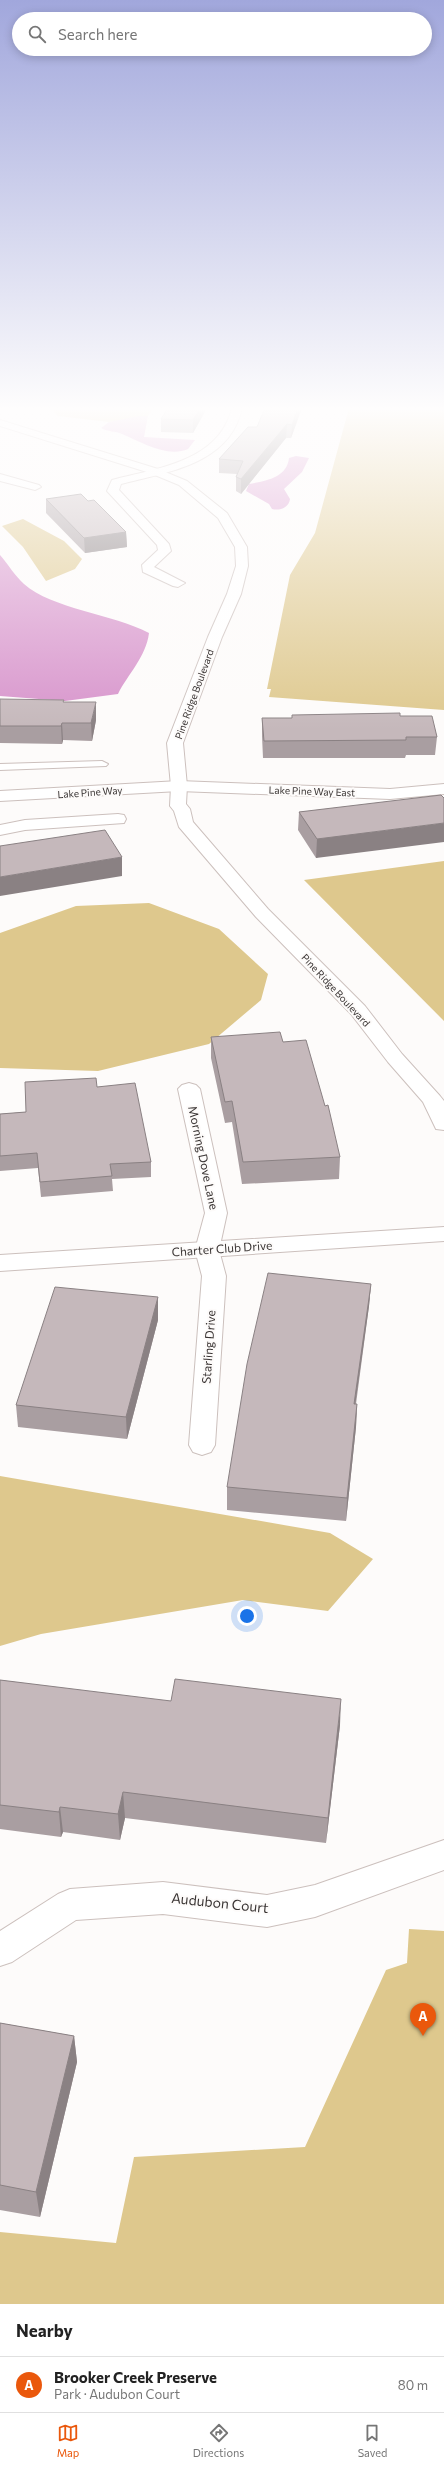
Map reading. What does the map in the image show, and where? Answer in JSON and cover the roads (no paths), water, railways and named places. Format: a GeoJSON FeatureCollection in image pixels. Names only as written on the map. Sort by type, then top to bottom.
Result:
{"type":"FeatureCollection","features":[{"type":"Feature","properties":{"kind":"street"},"geometry":{"type":"LineString","coordinates":[[136,516],[163,544],[165,551],[148,565],[148,569],[178,583]]}},
{"type":"Feature","properties":{"kind":"street","name":"Pine Ridge Boulevard"},"geometry":{"type":"LineString","coordinates":[[223,516],[241,547],[242,566],[234,594],[215,637],[175,743],[180,786],[178,806],[182,809],[185,823],[262,913],[358,1010],[395,1058],[433,1100],[444,1124]]}},
{"type":"Feature","properties":{"kind":"street","name":"Lake Pine Way East"},"geometry":{"type":"LineString","coordinates":[[180,786],[390,794],[444,790]]}},
{"type":"Feature","properties":{"kind":"street","name":"Lake Pine Way"},"geometry":{"type":"LineString","coordinates":[[0,796],[180,786]]}},
{"type":"Feature","properties":{"kind":"street"},"geometry":{"type":"LineString","coordinates":[[0,830],[25,825],[118,819]]}},
{"type":"Feature","properties":{"kind":"street","name":"Morning Dove Lane"},"geometry":{"type":"LineString","coordinates":[[189,1089],[216,1213],[207,1250]]}},
{"type":"Feature","properties":{"kind":"street","name":"Charter Club Drive"},"geometry":{"type":"LineString","coordinates":[[0,1263],[444,1234]]}},
{"type":"Feature","properties":{"kind":"street","name":"Starling Drive"},"geometry":{"type":"LineString","coordinates":[[202,1445],[214,1276],[207,1250]]}},
{"type":"Feature","properties":{"kind":"street","name":"Audubon Court"},"geometry":{"type":"LineString","coordinates":[[0,1950],[70,1905],[163,1898],[267,1911],[315,1901],[444,1855]]}},
{"type":"Feature","properties":{"kind":"lane"},"geometry":{"type":"LineString","coordinates":[[0,767],[102,764]]}},
{"type":"Feature","properties":{"kind":"place","name":"Brooker Creek Preserve"},"geometry":{"type":"Point","coordinates":[423,2036]}}]}
